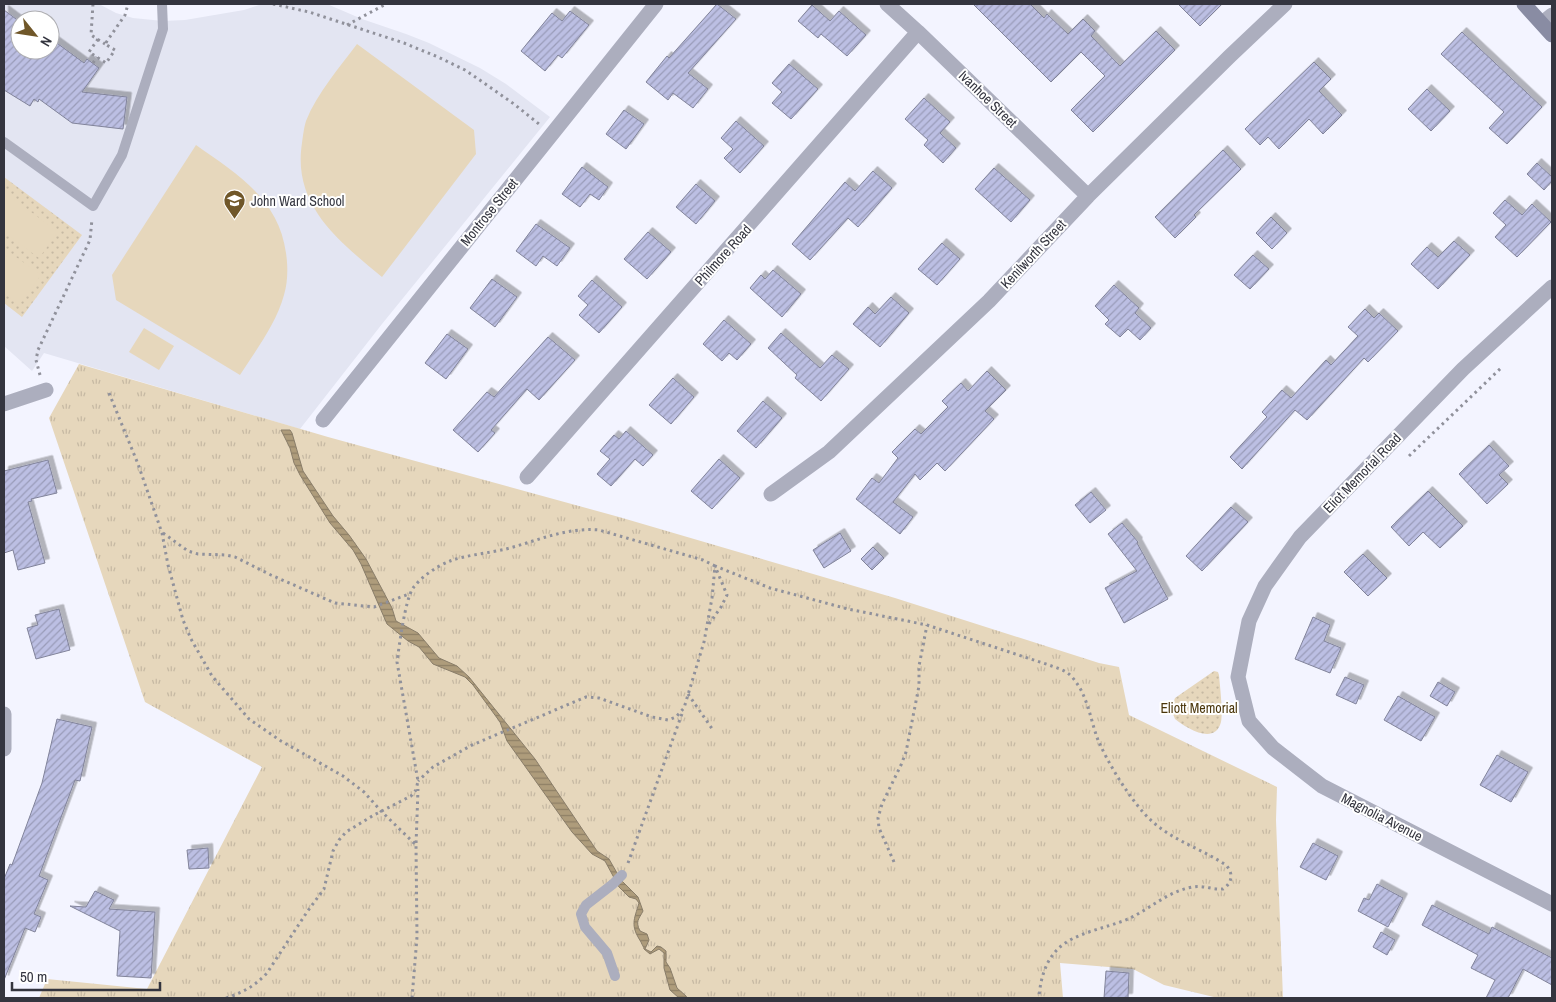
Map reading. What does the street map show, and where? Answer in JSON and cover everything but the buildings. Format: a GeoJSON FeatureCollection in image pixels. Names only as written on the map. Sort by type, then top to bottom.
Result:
{"type":"FeatureCollection","features":[{"type":"Feature","properties":{"kind":"street","name":"Montrose Street"},"geometry":{"type":"LineString","coordinates":[[323,420],[656,4]]}},
{"type":"Feature","properties":{"kind":"street","name":"Ivanhoe Street"},"geometry":{"type":"LineString","coordinates":[[887,4],[1088,196]]}},
{"type":"Feature","properties":{"kind":"street","name":"Kenilworth Street"},"geometry":{"type":"LineString","coordinates":[[771,494],[835,446],[989,301],[1088,196],[1285,4]]}},
{"type":"Feature","properties":{"kind":"street"},"geometry":{"type":"LineString","coordinates":[[1524,4],[1547,19],[1552,35]]}},
{"type":"Feature","properties":{"kind":"street","name":"Philmore Road"},"geometry":{"type":"LineString","coordinates":[[527,477],[918,32]]}},
{"type":"Feature","properties":{"kind":"street","name":"Eliot Memorial Road"},"geometry":{"type":"LineString","coordinates":[[1243,697],[1238,677],[1249,621],[1265,586],[1300,537],[1463,369],[1552,287]]}},
{"type":"Feature","properties":{"kind":"street"},"geometry":{"type":"LineString","coordinates":[[4,404],[46,390]]}},
{"type":"Feature","properties":{"kind":"street","name":"Magnolia Avenue"},"geometry":{"type":"LineString","coordinates":[[1243,697],[1249,721],[1267,742],[1322,786],[1552,904]]}},
{"type":"Feature","properties":{"kind":"street"},"geometry":{"type":"LineString","coordinates":[[4,714],[4,748]]}},
{"type":"Feature","properties":{"kind":"lane"},"geometry":{"type":"LineString","coordinates":[[4,142],[93,206],[122,155],[163,29],[162,4]]}},
{"type":"Feature","properties":{"kind":"lane"},"geometry":{"type":"LineString","coordinates":[[615,976],[607,953],[585,927],[581,914],[586,905],[614,884],[622,875]]}},
{"type":"Feature","properties":{"kind":"path"},"geometry":{"type":"LineString","coordinates":[[93,4],[91,35],[115,50],[106,63],[89,52],[98,40]]}},
{"type":"Feature","properties":{"kind":"path"},"geometry":{"type":"LineString","coordinates":[[105,44],[125,15],[128,4]]}},
{"type":"Feature","properties":{"kind":"path"},"geometry":{"type":"LineString","coordinates":[[273,4],[309,12],[404,43],[438,57],[465,70],[514,104],[551,134]]}},
{"type":"Feature","properties":{"kind":"path"},"geometry":{"type":"LineString","coordinates":[[347,25],[386,4]]}},
{"type":"Feature","properties":{"kind":"path"},"geometry":{"type":"LineString","coordinates":[[93,63],[97,57]]}},
{"type":"Feature","properties":{"kind":"path"},"geometry":{"type":"LineString","coordinates":[[46,390],[36,356],[90,240],[93,206]]}},
{"type":"Feature","properties":{"kind":"path"},"geometry":{"type":"LineString","coordinates":[[1409,456],[1500,368]]}},
{"type":"Feature","properties":{"kind":"path"},"geometry":{"type":"LineString","coordinates":[[109,393],[138,464],[162,532],[168,565],[183,620],[191,639],[212,676],[249,719],[281,741],[343,776],[364,792],[381,812],[416,845]]}},
{"type":"Feature","properties":{"kind":"path"},"geometry":{"type":"LineString","coordinates":[[162,532],[188,550],[198,554],[235,558],[330,601],[353,606],[379,606],[409,594],[420,581],[451,561],[515,546],[567,531],[599,530],[703,560],[770,588],[848,608],[928,625],[1049,664],[1069,674],[1078,684],[1085,699],[1099,742],[1126,789],[1143,813],[1170,836],[1226,865],[1231,873],[1231,880],[1223,889],[1201,886],[1180,890],[1126,920],[1082,935],[1064,944],[1048,962],[1039,998]]}},
{"type":"Feature","properties":{"kind":"path"},"geometry":{"type":"LineString","coordinates":[[622,875],[684,708],[708,626],[715,566]]}},
{"type":"Feature","properties":{"kind":"path"},"geometry":{"type":"LineString","coordinates":[[708,626],[727,595],[715,566]]}},
{"type":"Feature","properties":{"kind":"path"},"geometry":{"type":"LineString","coordinates":[[409,594],[397,662],[418,781],[416,845],[417,937],[412,998]]}},
{"type":"Feature","properties":{"kind":"path"},"geometry":{"type":"LineString","coordinates":[[894,862],[879,828],[878,818],[882,804],[906,752],[919,686],[919,666],[928,625]]}},
{"type":"Feature","properties":{"kind":"path"},"geometry":{"type":"LineString","coordinates":[[688,694],[713,730]]}},
{"type":"Feature","properties":{"kind":"path"},"geometry":{"type":"LineString","coordinates":[[418,781],[433,766],[492,735],[586,697],[599,698],[637,713],[668,720],[676,717],[684,708]]}},
{"type":"Feature","properties":{"kind":"path"},"geometry":{"type":"LineString","coordinates":[[226,998],[250,989],[267,973],[307,912],[324,890],[333,851],[346,832],[411,796],[418,786]]}},
{"type":"Feature","properties":{"kind":"shaded area","name":"John Ward School"},"geometry":{"type":"Polygon","coordinates":[[[4,4],[99,4],[116,13],[133,18],[163,21],[185,20],[244,10],[262,4],[327,4],[362,19],[429,43],[480,68],[506,84],[550,117],[382,324],[300,429],[44,353],[32,371],[4,346],[4,4]]]}},
{"type":"Feature","properties":{"kind":"shaded area"},"geometry":{"type":"Polygon","coordinates":[[[281,430],[290,430],[292,433],[303,471],[333,516],[366,559],[392,608],[396,621],[418,633],[439,658],[457,666],[469,677],[535,759],[597,851],[609,859],[621,880],[638,897],[643,911],[638,920],[638,925],[640,931],[647,934],[649,940],[645,949],[651,952],[657,946],[666,951],[666,962],[677,988],[687,998],[679,998],[670,990],[664,968],[664,953],[659,949],[650,954],[644,949],[634,927],[639,903],[636,899],[629,897],[619,887],[605,861],[592,854],[572,832],[507,741],[500,722],[473,685],[465,677],[433,664],[419,647],[408,641],[387,624],[361,564],[353,550],[330,523],[300,475],[281,430]]]}},
{"type":"Feature","properties":{"kind":"green space"},"geometry":{"type":"Polygon","coordinates":[[[357,44],[474,130],[476,154],[382,277],[350,250],[322,220],[304,186],[301,165],[306,121],[316,100],[357,44]]]}},
{"type":"Feature","properties":{"kind":"green space"},"geometry":{"type":"Polygon","coordinates":[[[196,145],[241,178],[265,203],[275,217],[282,234],[286,253],[287,279],[280,306],[265,336],[240,375],[116,300],[112,275],[196,145]]]}},
{"type":"Feature","properties":{"kind":"green space"},"geometry":{"type":"Polygon","coordinates":[[[4,177],[82,235],[22,317],[4,303],[4,177]]]}},
{"type":"Feature","properties":{"kind":"green space"},"geometry":{"type":"Polygon","coordinates":[[[4,192],[58,232],[39,258],[4,232],[4,192]]]}},
{"type":"Feature","properties":{"kind":"green space"},"geometry":{"type":"Polygon","coordinates":[[[9,252],[41,275],[19,305],[4,293],[4,260],[9,252]]]}},
{"type":"Feature","properties":{"kind":"green space"},"geometry":{"type":"Polygon","coordinates":[[[144,328],[174,346],[159,370],[129,352],[144,328]]]}},
{"type":"Feature","properties":{"kind":"green space"},"geometry":{"type":"Polygon","coordinates":[[[79,364],[328,437],[619,517],[895,598],[1099,663],[1119,667],[1129,715],[1277,787],[1276,820],[1283,998],[1218,998],[1164,985],[1133,969],[1060,963],[1063,998],[39,998],[47,979],[147,989],[262,767],[145,702],[49,418],[79,364]]]}},
{"type":"Feature","properties":{"kind":"green space","name":"Eliott Memorial"},"geometry":{"type":"Polygon","coordinates":[[[1214,671],[1218,672],[1219,675],[1222,705],[1221,722],[1218,729],[1213,733],[1200,733],[1186,727],[1175,719],[1171,709],[1175,698],[1214,671]]]}},
{"type":"Feature","properties":{"kind":"place","name":"John Ward School"},"geometry":{"type":"Point","coordinates":[235,220]}}]}
